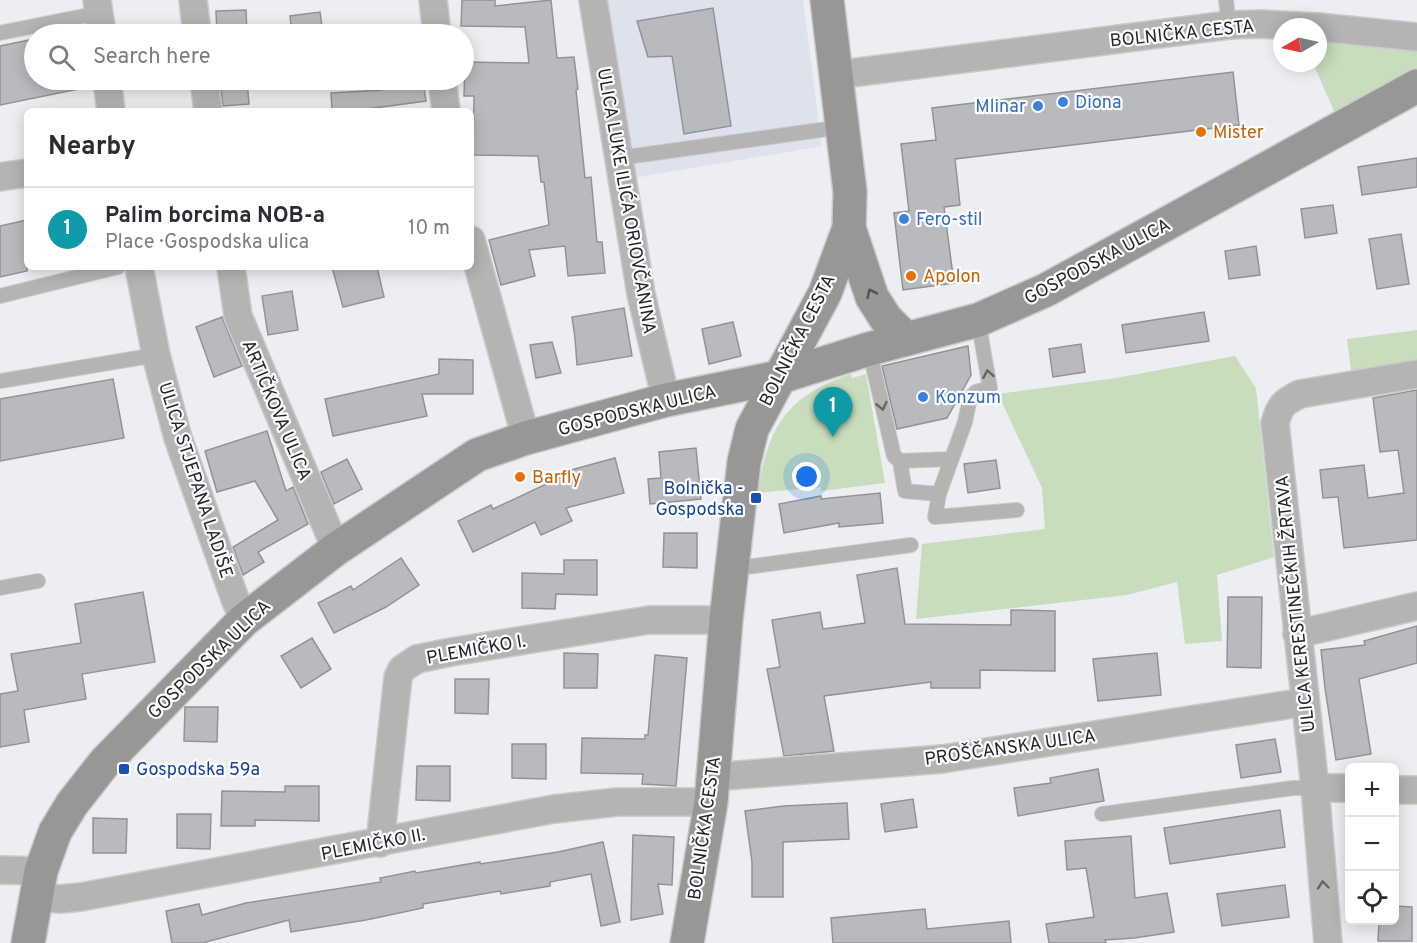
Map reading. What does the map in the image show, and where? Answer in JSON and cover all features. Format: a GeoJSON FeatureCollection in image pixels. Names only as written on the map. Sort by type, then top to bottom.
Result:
{"type":"FeatureCollection","features":[{"type":"Feature","properties":{"kind":"street"},"geometry":{"type":"LineString","coordinates":[[192,0],[196,24]]}},
{"type":"Feature","properties":{"kind":"street"},"geometry":{"type":"LineString","coordinates":[[433,0],[436,24]]}},
{"type":"Feature","properties":{"kind":"street","name":"ULICA LUKE ILIĆA ORIOVČANINA"},"geometry":{"type":"LineString","coordinates":[[593,0],[640,294],[666,400]]}},
{"type":"Feature","properties":{"kind":"street","name":"BOLNIČKA CESTA"},"geometry":{"type":"LineString","coordinates":[[687,943],[712,789],[726,620],[748,441],[752,429],[825,293],[849,228],[850,192],[827,0]]}},
{"type":"Feature","properties":{"kind":"street","name":"BOLNIČKA CESTA"},"geometry":{"type":"LineString","coordinates":[[835,75],[1228,13],[1261,24],[1273,25]]}},
{"type":"Feature","properties":{"kind":"street","name":"BOLNIČKA CESTA"},"geometry":{"type":"LineString","coordinates":[[1327,28],[1417,37]]}},
{"type":"Feature","properties":{"kind":"street","name":"GOSPODSKA ULICA"},"geometry":{"type":"LineString","coordinates":[[28,943],[39,884],[55,832],[72,804],[105,762],[244,620],[336,549],[477,454],[526,438],[666,400],[780,377],[869,349],[978,320],[1046,290],[1417,86]]}},
{"type":"Feature","properties":{"kind":"street"},"geometry":{"type":"LineString","coordinates":[[108,90],[111,108]]}},
{"type":"Feature","properties":{"kind":"street"},"geometry":{"type":"LineString","coordinates":[[205,90],[208,108]]}},
{"type":"Feature","properties":{"kind":"street"},"geometry":{"type":"LineString","coordinates":[[443,90],[446,108]]}},
{"type":"Feature","properties":{"kind":"street"},"geometry":{"type":"LineString","coordinates":[[0,177],[24,173]]}},
{"type":"Feature","properties":{"kind":"street"},"geometry":{"type":"LineString","coordinates":[[849,228],[872,297],[886,319],[906,339]]}},
{"type":"Feature","properties":{"kind":"street"},"geometry":{"type":"LineString","coordinates":[[474,251],[526,438]]}},
{"type":"Feature","properties":{"kind":"street","name":"ULICA STJEPANA LADIŠE"},"geometry":{"type":"LineString","coordinates":[[140,270],[156,355],[178,438],[244,620]]}},
{"type":"Feature","properties":{"kind":"street","name":"ARTIČKOVA ULICA"},"geometry":{"type":"LineString","coordinates":[[231,270],[238,315],[336,549]]}},
{"type":"Feature","properties":{"kind":"street","name":"ULICA KERESTINEČKIH ŽRTAVA"},"geometry":{"type":"LineString","coordinates":[[1329,943],[1315,788],[1275,423],[1279,409],[1286,401],[1300,394],[1417,374]]}},
{"type":"Feature","properties":{"kind":"street"},"geometry":{"type":"LineString","coordinates":[[1297,634],[1417,606]]}},
{"type":"Feature","properties":{"kind":"street","name":"PLEMIČKO I."},"geometry":{"type":"LineString","coordinates":[[380,843],[399,677],[402,669],[417,659],[649,620],[726,620]]}},
{"type":"Feature","properties":{"kind":"street","name":"PROŠČANSKA ULICA"},"geometry":{"type":"LineString","coordinates":[[712,789],[942,759],[1305,702]]}},
{"type":"Feature","properties":{"kind":"street"},"geometry":{"type":"LineString","coordinates":[[1315,788],[1345,788]]}},
{"type":"Feature","properties":{"kind":"street","name":"PLEMIČKO II."},"geometry":{"type":"LineString","coordinates":[[0,870],[39,884],[60,899],[81,897],[554,809],[712,789]]}},
{"type":"Feature","properties":{"kind":"street"},"geometry":{"type":"LineString","coordinates":[[1399,790],[1417,790]]}},
{"type":"Feature","properties":{"kind":"street"},"geometry":{"type":"LineString","coordinates":[[1322,943],[1329,943]]}},
{"type":"Feature","properties":{"kind":"lane"},"geometry":{"type":"LineString","coordinates":[[52,24],[99,16]]}},
{"type":"Feature","properties":{"kind":"lane"},"geometry":{"type":"LineString","coordinates":[[0,33],[24,29]]}},
{"type":"Feature","properties":{"kind":"lane"},"geometry":{"type":"LineString","coordinates":[[619,158],[842,127]]}},
{"type":"Feature","properties":{"kind":"lane"},"geometry":{"type":"LineString","coordinates":[[0,296],[106,270]]}},
{"type":"Feature","properties":{"kind":"lane"},"geometry":{"type":"LineString","coordinates":[[978,320],[990,388],[976,392],[969,398],[964,422],[939,494],[935,517],[1017,510]]}},
{"type":"Feature","properties":{"kind":"lane"},"geometry":{"type":"LineString","coordinates":[[869,349],[894,456],[900,461],[905,491],[939,494]]}},
{"type":"Feature","properties":{"kind":"lane"},"geometry":{"type":"LineString","coordinates":[[0,381],[156,355]]}},
{"type":"Feature","properties":{"kind":"lane"},"geometry":{"type":"LineString","coordinates":[[900,461],[951,459]]}},
{"type":"Feature","properties":{"kind":"lane"},"geometry":{"type":"LineString","coordinates":[[732,570],[911,545]]}},
{"type":"Feature","properties":{"kind":"lane"},"geometry":{"type":"LineString","coordinates":[[0,588],[38,581]]}},
{"type":"Feature","properties":{"kind":"lane"},"geometry":{"type":"LineString","coordinates":[[1102,814],[1293,788],[1315,788]]}},
{"type":"Feature","properties":{"kind":"shaded area"},"geometry":{"type":"Polygon","coordinates":[[[603,0],[803,0],[822,146],[634,178],[603,0]]]}},
{"type":"Feature","properties":{"kind":"green space"},"geometry":{"type":"Polygon","coordinates":[[[1327,38],[1417,48],[1417,73],[1337,118],[1317,72],[1327,72],[1327,38]]]}},
{"type":"Feature","properties":{"kind":"green space"},"geometry":{"type":"Polygon","coordinates":[[[1417,330],[1417,367],[1352,378],[1347,339],[1417,330]]]}},
{"type":"Feature","properties":{"kind":"green space"},"geometry":{"type":"Polygon","coordinates":[[[1235,356],[1256,388],[1274,557],[1217,575],[1222,641],[1185,644],[1177,582],[1127,595],[916,619],[922,544],[1045,529],[1042,488],[998,394],[1116,378],[1235,356]]]}},
{"type":"Feature","properties":{"kind":"green space"},"geometry":{"type":"Polygon","coordinates":[[[851,374],[852,378],[866,374],[885,483],[821,491],[821,487],[758,493],[767,450],[783,417],[810,393],[851,374]]]}},
{"type":"Feature","properties":{"kind":"building"},"geometry":{"type":"Polygon","coordinates":[[[462,0],[495,0],[495,6],[551,0],[557,58],[574,57],[585,178],[591,177],[597,242],[602,242],[605,273],[568,276],[565,246],[529,250],[535,276],[501,285],[489,240],[549,225],[544,182],[541,182],[538,156],[474,155],[474,96],[464,96],[464,90],[474,90],[474,62],[529,63],[525,27],[461,24],[462,0]]]}},
{"type":"Feature","properties":{"kind":"building"},"geometry":{"type":"Polygon","coordinates":[[[713,8],[731,126],[684,134],[672,56],[648,57],[637,21],[713,8]]]}},
{"type":"Feature","properties":{"kind":"building"},"geometry":{"type":"Polygon","coordinates":[[[246,10],[247,24],[217,24],[216,11],[246,10]]]}},
{"type":"Feature","properties":{"kind":"building"},"geometry":{"type":"Polygon","coordinates":[[[320,12],[322,24],[291,24],[290,16],[320,12]]]}},
{"type":"Feature","properties":{"kind":"building"},"geometry":{"type":"Polygon","coordinates":[[[24,41],[24,90],[74,90],[0,105],[0,46],[24,41]]]}},
{"type":"Feature","properties":{"kind":"building"},"geometry":{"type":"Polygon","coordinates":[[[1233,72],[1239,125],[955,159],[960,205],[944,207],[954,283],[903,290],[894,213],[909,211],[901,144],[936,140],[932,108],[1233,72]]]}},
{"type":"Feature","properties":{"kind":"building"},"geometry":{"type":"Polygon","coordinates":[[[221,90],[248,90],[249,104],[223,106],[221,90]]]}},
{"type":"Feature","properties":{"kind":"building"},"geometry":{"type":"Polygon","coordinates":[[[424,90],[426,101],[374,108],[332,108],[331,93],[424,90]]]}},
{"type":"Feature","properties":{"kind":"building"},"geometry":{"type":"Polygon","coordinates":[[[1417,158],[1417,187],[1362,195],[1358,167],[1417,158]]]}},
{"type":"Feature","properties":{"kind":"building"},"geometry":{"type":"Polygon","coordinates":[[[1333,205],[1337,233],[1305,238],[1301,209],[1333,205]]]}},
{"type":"Feature","properties":{"kind":"building"},"geometry":{"type":"Polygon","coordinates":[[[24,221],[24,270],[27,271],[0,277],[0,226],[24,221]]]}},
{"type":"Feature","properties":{"kind":"building"},"geometry":{"type":"Polygon","coordinates":[[[1401,234],[1409,284],[1377,289],[1369,239],[1401,234]]]}},
{"type":"Feature","properties":{"kind":"building"},"geometry":{"type":"Polygon","coordinates":[[[1256,246],[1260,275],[1229,279],[1225,251],[1256,246]]]}},
{"type":"Feature","properties":{"kind":"building"},"geometry":{"type":"Polygon","coordinates":[[[333,270],[378,270],[384,297],[343,307],[333,270]]]}},
{"type":"Feature","properties":{"kind":"building"},"geometry":{"type":"Polygon","coordinates":[[[292,291],[298,330],[268,335],[262,296],[292,291]]]}},
{"type":"Feature","properties":{"kind":"building"},"geometry":{"type":"Polygon","coordinates":[[[624,308],[632,356],[577,365],[572,317],[624,308]]]}},
{"type":"Feature","properties":{"kind":"building"},"geometry":{"type":"Polygon","coordinates":[[[1204,312],[1209,341],[1126,353],[1122,325],[1204,312]]]}},
{"type":"Feature","properties":{"kind":"building"},"geometry":{"type":"Polygon","coordinates":[[[222,317],[242,366],[214,377],[196,327],[222,317]]]}},
{"type":"Feature","properties":{"kind":"building"},"geometry":{"type":"Polygon","coordinates":[[[733,322],[741,356],[709,364],[702,329],[733,322]]]}},
{"type":"Feature","properties":{"kind":"building"},"geometry":{"type":"Polygon","coordinates":[[[552,342],[561,373],[536,378],[530,345],[552,342]]]}},
{"type":"Feature","properties":{"kind":"building"},"geometry":{"type":"Polygon","coordinates":[[[1081,344],[1085,372],[1053,377],[1049,349],[1081,344]]]}},
{"type":"Feature","properties":{"kind":"building","name":"Konzum"},"geometry":{"type":"Polygon","coordinates":[[[968,346],[971,375],[947,418],[897,429],[882,366],[968,346]]]}},
{"type":"Feature","properties":{"kind":"building"},"geometry":{"type":"Polygon","coordinates":[[[439,359],[473,360],[473,394],[422,394],[427,416],[333,436],[325,399],[439,374],[439,359]]]}},
{"type":"Feature","properties":{"kind":"building"},"geometry":{"type":"Polygon","coordinates":[[[113,379],[124,438],[0,461],[0,399],[113,379]]]}},
{"type":"Feature","properties":{"kind":"building"},"geometry":{"type":"Polygon","coordinates":[[[1417,390],[1417,540],[1344,548],[1338,497],[1323,498],[1320,470],[1364,465],[1368,498],[1404,493],[1398,450],[1380,452],[1373,398],[1417,390]]]}},
{"type":"Feature","properties":{"kind":"building"},"geometry":{"type":"Polygon","coordinates":[[[267,431],[286,491],[293,487],[308,524],[258,552],[264,562],[243,575],[233,547],[278,520],[255,481],[217,492],[205,451],[267,431]]]}},
{"type":"Feature","properties":{"kind":"building"},"geometry":{"type":"Polygon","coordinates":[[[696,448],[701,499],[650,504],[648,479],[661,478],[659,452],[696,448]]]}},
{"type":"Feature","properties":{"kind":"building"},"geometry":{"type":"Polygon","coordinates":[[[615,458],[624,493],[566,508],[572,521],[541,535],[535,522],[473,552],[458,521],[491,505],[493,509],[572,472],[571,470],[615,458]]]}},
{"type":"Feature","properties":{"kind":"building"},"geometry":{"type":"Polygon","coordinates":[[[347,459],[362,489],[334,504],[321,472],[347,459]]]}},
{"type":"Feature","properties":{"kind":"building"},"geometry":{"type":"Polygon","coordinates":[[[996,460],[1000,488],[968,493],[964,464],[996,460]]]}},
{"type":"Feature","properties":{"kind":"building"},"geometry":{"type":"Polygon","coordinates":[[[880,493],[883,523],[839,527],[839,523],[784,533],[779,504],[821,496],[821,499],[880,493]]]}},
{"type":"Feature","properties":{"kind":"building"},"geometry":{"type":"Polygon","coordinates":[[[664,533],[697,533],[697,568],[663,567],[664,533]]]}},
{"type":"Feature","properties":{"kind":"building"},"geometry":{"type":"Polygon","coordinates":[[[401,558],[419,585],[386,607],[334,633],[318,603],[351,586],[353,590],[401,558]]]}},
{"type":"Feature","properties":{"kind":"building"},"geometry":{"type":"Polygon","coordinates":[[[564,560],[597,560],[597,595],[556,594],[555,609],[522,608],[522,573],[564,574],[564,560]]]}},
{"type":"Feature","properties":{"kind":"building"},"geometry":{"type":"Polygon","coordinates":[[[897,568],[905,624],[1011,625],[1011,610],[1055,611],[1055,671],[980,670],[980,688],[931,688],[931,682],[824,696],[834,751],[784,756],[767,669],[780,667],[772,620],[820,612],[823,629],[865,623],[857,575],[897,568]]]}},
{"type":"Feature","properties":{"kind":"building"},"geometry":{"type":"Polygon","coordinates":[[[143,592],[155,662],[82,674],[86,699],[24,710],[29,742],[0,747],[0,694],[18,691],[11,654],[81,643],[75,604],[143,592]]]}},
{"type":"Feature","properties":{"kind":"building"},"geometry":{"type":"Polygon","coordinates":[[[1228,597],[1262,597],[1261,668],[1227,667],[1228,597]]]}},
{"type":"Feature","properties":{"kind":"building"},"geometry":{"type":"Polygon","coordinates":[[[1417,626],[1417,663],[1359,679],[1371,754],[1336,760],[1321,650],[1365,645],[1364,641],[1417,626]]]}},
{"type":"Feature","properties":{"kind":"building"},"geometry":{"type":"Polygon","coordinates":[[[312,638],[331,669],[301,688],[281,656],[312,638]]]}},
{"type":"Feature","properties":{"kind":"building"},"geometry":{"type":"Polygon","coordinates":[[[564,653],[598,654],[597,688],[564,688],[564,653]]]}},
{"type":"Feature","properties":{"kind":"building"},"geometry":{"type":"Polygon","coordinates":[[[1157,653],[1161,695],[1098,701],[1093,659],[1157,653]]]}},
{"type":"Feature","properties":{"kind":"building"},"geometry":{"type":"Polygon","coordinates":[[[655,655],[687,658],[676,786],[642,784],[643,774],[581,773],[582,738],[645,739],[645,735],[648,735],[655,655]]]}},
{"type":"Feature","properties":{"kind":"building"},"geometry":{"type":"Polygon","coordinates":[[[455,679],[489,679],[488,714],[455,713],[455,679]]]}},
{"type":"Feature","properties":{"kind":"building"},"geometry":{"type":"Polygon","coordinates":[[[185,707],[218,707],[217,742],[184,741],[185,707]]]}},
{"type":"Feature","properties":{"kind":"building"},"geometry":{"type":"Polygon","coordinates":[[[1275,739],[1281,772],[1241,778],[1236,745],[1275,739]]]}},
{"type":"Feature","properties":{"kind":"building"},"geometry":{"type":"Polygon","coordinates":[[[512,744],[546,744],[546,779],[512,778],[512,744]]]}},
{"type":"Feature","properties":{"kind":"building"},"geometry":{"type":"Polygon","coordinates":[[[417,766],[450,766],[450,801],[416,800],[417,766]]]}},
{"type":"Feature","properties":{"kind":"building"},"geometry":{"type":"Polygon","coordinates":[[[1098,769],[1104,801],[1018,816],[1014,788],[1051,783],[1050,778],[1098,769]]]}},
{"type":"Feature","properties":{"kind":"building"},"geometry":{"type":"Polygon","coordinates":[[[285,786],[319,786],[319,821],[255,820],[255,826],[221,826],[222,791],[285,792],[285,786]]]}},
{"type":"Feature","properties":{"kind":"building"},"geometry":{"type":"Polygon","coordinates":[[[913,799],[917,827],[885,832],[881,804],[913,799]]]}},
{"type":"Feature","properties":{"kind":"building"},"geometry":{"type":"Polygon","coordinates":[[[847,803],[849,839],[783,842],[783,897],[752,897],[752,862],[745,811],[784,806],[847,803]]]}},
{"type":"Feature","properties":{"kind":"building"},"geometry":{"type":"Polygon","coordinates":[[[1280,810],[1285,847],[1170,864],[1164,828],[1280,810]]]}},
{"type":"Feature","properties":{"kind":"building"},"geometry":{"type":"Polygon","coordinates":[[[177,814],[211,814],[210,849],[177,848],[177,814]]]}},
{"type":"Feature","properties":{"kind":"building"},"geometry":{"type":"Polygon","coordinates":[[[93,818],[127,819],[126,853],[93,853],[93,818]]]}},
{"type":"Feature","properties":{"kind":"building"},"geometry":{"type":"Polygon","coordinates":[[[633,835],[674,837],[672,885],[658,884],[663,914],[631,920],[633,835]]]}},
{"type":"Feature","properties":{"kind":"building"},"geometry":{"type":"Polygon","coordinates":[[[1131,836],[1135,898],[1167,893],[1174,932],[1105,940],[1106,943],[1049,943],[1046,924],[1094,917],[1086,868],[1067,870],[1065,841],[1131,836]]]}},
{"type":"Feature","properties":{"kind":"building"},"geometry":{"type":"Polygon","coordinates":[[[603,842],[620,922],[601,926],[591,874],[550,882],[550,886],[501,894],[500,891],[423,904],[423,908],[366,920],[291,932],[289,920],[202,943],[172,943],[166,911],[199,904],[202,915],[246,903],[381,882],[380,878],[415,871],[416,873],[558,852],[603,842]]]}},
{"type":"Feature","properties":{"kind":"building"},"geometry":{"type":"Polygon","coordinates":[[[1285,885],[1289,917],[1222,926],[1217,894],[1285,885]]]}},
{"type":"Feature","properties":{"kind":"building"},"geometry":{"type":"Polygon","coordinates":[[[1399,906],[1412,907],[1412,941],[1378,941],[1379,925],[1399,925],[1399,906]]]}},
{"type":"Feature","properties":{"kind":"building"},"geometry":{"type":"Polygon","coordinates":[[[925,909],[927,929],[1009,921],[1011,943],[833,943],[831,918],[925,909]]]}},
{"type":"Feature","properties":{"kind":"place","name":"Diona"},"geometry":{"type":"Point","coordinates":[1063,102]}},
{"type":"Feature","properties":{"kind":"place","name":"Mlinar"},"geometry":{"type":"Point","coordinates":[1038,106]}},
{"type":"Feature","properties":{"kind":"place","name":"Mister"},"geometry":{"type":"Point","coordinates":[1201,132]}},
{"type":"Feature","properties":{"kind":"place","name":"Fero-stil"},"geometry":{"type":"Point","coordinates":[904,219]}},
{"type":"Feature","properties":{"kind":"place","name":"Apolon"},"geometry":{"type":"Point","coordinates":[911,276]}},
{"type":"Feature","properties":{"kind":"place","name":"Konzum"},"geometry":{"type":"Point","coordinates":[923,397]}},
{"type":"Feature","properties":{"kind":"place","name":"Palim borcima NOB-a"},"geometry":{"type":"Point","coordinates":[833,437]}},
{"type":"Feature","properties":{"kind":"place","name":"Barfly"},"geometry":{"type":"Point","coordinates":[520,477]}},
{"type":"Feature","properties":{"kind":"place","name":"Bolnička - Gospodska"},"geometry":{"type":"Point","coordinates":[756,498]}},
{"type":"Feature","properties":{"kind":"place","name":"Gospodska 59a"},"geometry":{"type":"Point","coordinates":[124,769]}}]}
